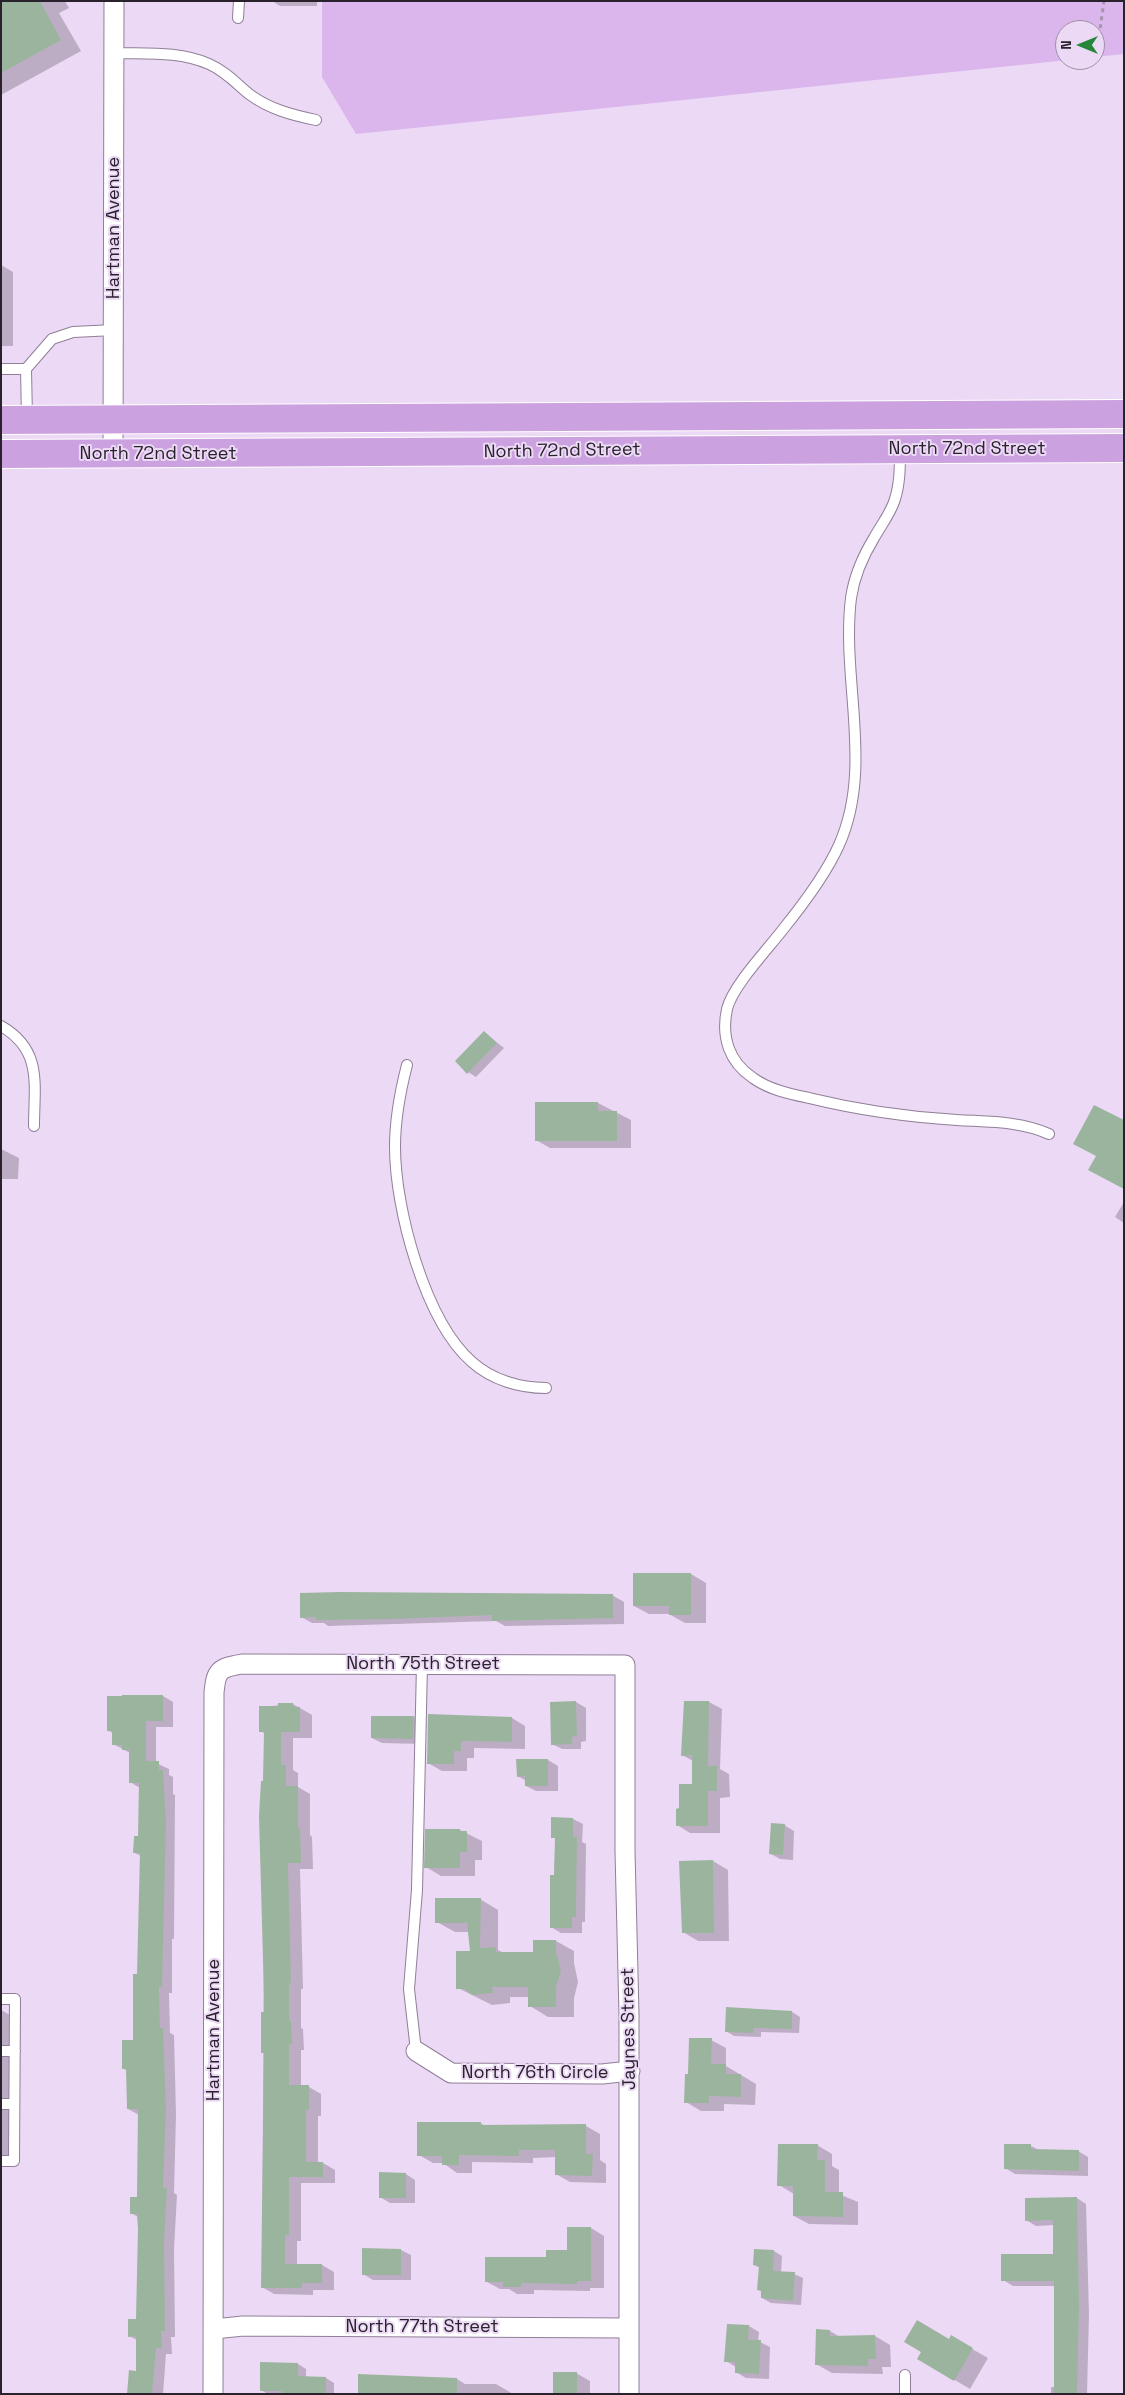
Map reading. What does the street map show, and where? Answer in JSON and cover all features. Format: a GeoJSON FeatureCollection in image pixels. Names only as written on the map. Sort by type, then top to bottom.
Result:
{"type":"FeatureCollection","features":[{"type":"Feature","properties":{"kind":"main road","name":"North 72nd Street"},"geometry":{"type":"LineString","coordinates":[[14,420],[1124,414]]}},
{"type":"Feature","properties":{"kind":"main road","name":"North 72nd Street"},"geometry":{"type":"LineString","coordinates":[[1,454],[113,455],[1124,448]]}},
{"type":"Feature","properties":{"kind":"street","name":"Hartman Avenue"},"geometry":{"type":"LineString","coordinates":[[113,455],[114,1]]}},
{"type":"Feature","properties":{"kind":"street","name":"North 75th Street"},"geometry":{"type":"LineString","coordinates":[[221,1669],[242,1664],[625,1665]]}},
{"type":"Feature","properties":{"kind":"street","name":"Jaynes Street"},"geometry":{"type":"LineString","coordinates":[[625,1665],[625,1851],[630,2072],[629,2394]]}},
{"type":"Feature","properties":{"kind":"street","name":"Hartman Avenue"},"geometry":{"type":"LineString","coordinates":[[213,2394],[214,1693],[215,1676],[221,1669]]}},
{"type":"Feature","properties":{"kind":"street","name":"North 76th Circle"},"geometry":{"type":"LineString","coordinates":[[416,2051],[451,2073],[602,2074],[630,2072]]}},
{"type":"Feature","properties":{"kind":"street","name":"North 77th Street"},"geometry":{"type":"LineString","coordinates":[[214,2329],[243,2326],[629,2328]]}},
{"type":"Feature","properties":{"kind":"lane"},"geometry":{"type":"LineString","coordinates":[[238,1],[238,18]]}},
{"type":"Feature","properties":{"kind":"lane"},"geometry":{"type":"LineString","coordinates":[[115,53],[172,54],[191,58],[222,72],[250,94],[286,114],[316,120]]}},
{"type":"Feature","properties":{"kind":"lane"},"geometry":{"type":"LineString","coordinates":[[14,420],[26,369],[52,339],[73,332],[114,330]]}},
{"type":"Feature","properties":{"kind":"lane"},"geometry":{"type":"LineString","coordinates":[[1,369],[26,369]]}},
{"type":"Feature","properties":{"kind":"lane"},"geometry":{"type":"LineString","coordinates":[[900,449],[900,471],[895,500],[864,558],[852,595],[850,637],[855,779],[847,824],[838,846],[823,873],[785,927],[763,953],[728,1005],[726,1040],[734,1061],[743,1070],[762,1084],[789,1093],[880,1113],[1022,1124],[1049,1134]]}},
{"type":"Feature","properties":{"kind":"lane"},"geometry":{"type":"LineString","coordinates":[[1,1026],[18,1038],[29,1052],[34,1081],[34,1126]]}},
{"type":"Feature","properties":{"kind":"lane"},"geometry":{"type":"LineString","coordinates":[[407,1065],[396,1123],[396,1173],[400,1204],[422,1278],[436,1311],[462,1352],[484,1371],[509,1383],[546,1388]]}},
{"type":"Feature","properties":{"kind":"lane"},"geometry":{"type":"LineString","coordinates":[[416,2051],[409,1989],[417,1890],[422,1664]]}},
{"type":"Feature","properties":{"kind":"lane"},"geometry":{"type":"LineString","coordinates":[[1,1999],[15,1999],[14,2161],[1,2161]]}},
{"type":"Feature","properties":{"kind":"lane"},"geometry":{"type":"LineString","coordinates":[[1,2051],[15,2051]]}},
{"type":"Feature","properties":{"kind":"lane"},"geometry":{"type":"LineString","coordinates":[[1,2104],[14,2104]]}},
{"type":"Feature","properties":{"kind":"lane"},"geometry":{"type":"LineString","coordinates":[[905,2375],[905,2394]]}},
{"type":"Feature","properties":{"kind":"path"},"geometry":{"type":"LineString","coordinates":[[1101,20],[1104,1]]}},
{"type":"Feature","properties":{"kind":"shaded area"},"geometry":{"type":"Polygon","coordinates":[[[322,1],[1124,1],[1124,54],[1105,56],[1105,20],[1055,20],[1055,61],[356,134],[322,77],[322,1]]]}},
{"type":"Feature","properties":{"kind":"building"},"geometry":{"type":"Polygon","coordinates":[[[1,1],[40,1],[61,40],[1,73],[1,1]]]}},
{"type":"Feature","properties":{"kind":"building"},"geometry":{"type":"Polygon","coordinates":[[[484,1031],[497,1043],[467,1074],[455,1061],[484,1031]]]}},
{"type":"Feature","properties":{"kind":"building"},"geometry":{"type":"Polygon","coordinates":[[[535,1102],[598,1102],[598,1111],[617,1111],[617,1141],[535,1141],[535,1102]]]}},
{"type":"Feature","properties":{"kind":"building"},"geometry":{"type":"Polygon","coordinates":[[[1094,1105],[1124,1120],[1124,1189],[1088,1170],[1096,1156],[1073,1144],[1094,1105]]]}},
{"type":"Feature","properties":{"kind":"building"},"geometry":{"type":"Polygon","coordinates":[[[633,1573],[691,1573],[691,1615],[669,1615],[669,1606],[633,1606],[633,1573]]]}},
{"type":"Feature","properties":{"kind":"building"},"geometry":{"type":"Polygon","coordinates":[[[300,1593],[613,1594],[613,1618],[492,1621],[492,1615],[395,1619],[316,1620],[316,1617],[300,1618],[300,1593]]]}},
{"type":"Feature","properties":{"kind":"building"},"geometry":{"type":"Polygon","coordinates":[[[163,1695],[163,1721],[146,1721],[146,1761],[159,1761],[159,1770],[163,1770],[166,1822],[162,1987],[159,1987],[160,2028],[163,2028],[166,2109],[163,2188],[167,2188],[164,2243],[165,2331],[161,2331],[162,2348],[156,2348],[152,2394],[127,2394],[129,2370],[136,2371],[136,2336],[128,2337],[128,2319],[136,2319],[138,2228],[137,2214],[130,2214],[130,2197],[137,2197],[138,2109],[127,2109],[126,2069],[122,2069],[122,2040],[133,2040],[133,1974],[137,1974],[140,1853],[133,1853],[134,1836],[138,1836],[139,1783],[129,1783],[129,1750],[122,1750],[122,1745],[112,1745],[112,1731],[107,1731],[107,1696],[163,1695]]]}},
{"type":"Feature","properties":{"kind":"building"},"geometry":{"type":"Polygon","coordinates":[[[576,1701],[577,1736],[572,1737],[572,1744],[551,1745],[550,1702],[576,1701]]]}},
{"type":"Feature","properties":{"kind":"building"},"geometry":{"type":"Polygon","coordinates":[[[684,1701],[709,1701],[708,1766],[717,1766],[717,1791],[708,1791],[708,1826],[676,1826],[676,1809],[679,1808],[679,1784],[692,1784],[692,1755],[681,1756],[684,1701]]]}},
{"type":"Feature","properties":{"kind":"building"},"geometry":{"type":"Polygon","coordinates":[[[278,1703],[293,1703],[293,1707],[300,1707],[300,1732],[281,1732],[281,1765],[286,1765],[286,1786],[298,1786],[298,1829],[300,1828],[301,1863],[288,1863],[291,1983],[289,1983],[289,2021],[291,2021],[292,2044],[289,2044],[289,2085],[309,2085],[309,2110],[306,2110],[306,2162],[323,2162],[323,2177],[289,2177],[289,2235],[285,2235],[285,2264],[322,2264],[322,2283],[302,2283],[302,2288],[261,2288],[264,2053],[261,2053],[261,2012],[264,2012],[264,1995],[259,1816],[261,1781],[263,1781],[264,1732],[259,1732],[259,1706],[278,1706],[278,1703]]]}},
{"type":"Feature","properties":{"kind":"building"},"geometry":{"type":"Polygon","coordinates":[[[428,1714],[512,1717],[512,1742],[461,1741],[461,1751],[454,1751],[454,1764],[427,1764],[428,1714]]]}},
{"type":"Feature","properties":{"kind":"building"},"geometry":{"type":"Polygon","coordinates":[[[371,1716],[414,1716],[413,1739],[371,1738],[371,1716]]]}},
{"type":"Feature","properties":{"kind":"building"},"geometry":{"type":"Polygon","coordinates":[[[516,1759],[548,1759],[548,1786],[525,1786],[525,1776],[517,1777],[516,1759]]]}},
{"type":"Feature","properties":{"kind":"building"},"geometry":{"type":"Polygon","coordinates":[[[551,1817],[573,1818],[573,1837],[577,1837],[576,1917],[572,1917],[572,1928],[550,1928],[550,1875],[554,1875],[555,1838],[551,1838],[551,1817]]]}},
{"type":"Feature","properties":{"kind":"building"},"geometry":{"type":"Polygon","coordinates":[[[771,1823],[785,1824],[783,1855],[769,1854],[771,1823]]]}},
{"type":"Feature","properties":{"kind":"building"},"geometry":{"type":"Polygon","coordinates":[[[425,1829],[460,1829],[460,1831],[467,1831],[467,1852],[460,1852],[460,1868],[424,1868],[425,1829]]]}},
{"type":"Feature","properties":{"kind":"building"},"geometry":{"type":"Polygon","coordinates":[[[713,1860],[714,1933],[682,1933],[679,1861],[713,1860]]]}},
{"type":"Feature","properties":{"kind":"building"},"geometry":{"type":"Polygon","coordinates":[[[435,1898],[481,1898],[480,1948],[496,1947],[496,1952],[533,1952],[533,1940],[556,1940],[556,1952],[561,1971],[556,1987],[556,2007],[528,2007],[528,1987],[492,1987],[493,1993],[472,1995],[465,1989],[456,1989],[456,1951],[470,1951],[467,1923],[435,1923],[435,1898]]]}},
{"type":"Feature","properties":{"kind":"building"},"geometry":{"type":"Polygon","coordinates":[[[726,2007],[792,2011],[792,2029],[754,2028],[753,2033],[725,2032],[726,2007]]]}},
{"type":"Feature","properties":{"kind":"building"},"geometry":{"type":"Polygon","coordinates":[[[689,2038],[712,2038],[711,2064],[726,2064],[726,2074],[741,2074],[741,2097],[709,2096],[709,2103],[684,2103],[685,2074],[688,2074],[689,2038]]]}},
{"type":"Feature","properties":{"kind":"building"},"geometry":{"type":"Polygon","coordinates":[[[417,2122],[481,2122],[481,2125],[586,2124],[586,2154],[593,2154],[592,2176],[555,2175],[555,2150],[519,2150],[519,2156],[459,2155],[459,2165],[442,2165],[442,2156],[417,2156],[417,2122]]]}},
{"type":"Feature","properties":{"kind":"building"},"geometry":{"type":"Polygon","coordinates":[[[778,2144],[818,2144],[817,2160],[825,2160],[825,2192],[843,2192],[843,2217],[793,2216],[793,2186],[777,2186],[778,2144]]]}},
{"type":"Feature","properties":{"kind":"building"},"geometry":{"type":"Polygon","coordinates":[[[1004,2144],[1031,2144],[1031,2149],[1079,2150],[1079,2171],[1004,2169],[1004,2144]]]}},
{"type":"Feature","properties":{"kind":"building"},"geometry":{"type":"Polygon","coordinates":[[[379,2172],[406,2173],[406,2198],[379,2198],[379,2172]]]}},
{"type":"Feature","properties":{"kind":"building"},"geometry":{"type":"Polygon","coordinates":[[[1077,2197],[1079,2308],[1077,2394],[1054,2394],[1054,2281],[1001,2281],[1001,2254],[1053,2254],[1053,2220],[1025,2221],[1025,2198],[1077,2197]]]}},
{"type":"Feature","properties":{"kind":"building"},"geometry":{"type":"Polygon","coordinates":[[[567,2227],[591,2227],[591,2281],[577,2281],[577,2284],[521,2283],[521,2287],[503,2287],[503,2282],[485,2282],[485,2257],[546,2257],[546,2250],[567,2250],[567,2227]]]}},
{"type":"Feature","properties":{"kind":"building"},"geometry":{"type":"Polygon","coordinates":[[[362,2248],[401,2249],[401,2275],[362,2275],[362,2248]]]}},
{"type":"Feature","properties":{"kind":"building"},"geometry":{"type":"Polygon","coordinates":[[[754,2249],[774,2250],[773,2271],[795,2272],[793,2301],[761,2298],[761,2291],[757,2290],[759,2266],[753,2265],[754,2249]]]}},
{"type":"Feature","properties":{"kind":"building"},"geometry":{"type":"Polygon","coordinates":[[[917,2320],[949,2339],[951,2335],[973,2348],[954,2381],[917,2359],[921,2352],[904,2342],[917,2320]]]}},
{"type":"Feature","properties":{"kind":"building"},"geometry":{"type":"Polygon","coordinates":[[[727,2324],[749,2325],[748,2340],[761,2340],[759,2374],[735,2373],[735,2362],[724,2362],[727,2324]]]}},
{"type":"Feature","properties":{"kind":"building"},"geometry":{"type":"Polygon","coordinates":[[[816,2329],[830,2330],[830,2336],[875,2335],[876,2359],[868,2359],[868,2366],[815,2365],[816,2329]]]}},
{"type":"Feature","properties":{"kind":"building"},"geometry":{"type":"Polygon","coordinates":[[[260,2362],[298,2363],[298,2376],[326,2377],[326,2394],[282,2394],[282,2391],[260,2391],[260,2362]]]}},
{"type":"Feature","properties":{"kind":"building"},"geometry":{"type":"Polygon","coordinates":[[[553,2372],[577,2372],[577,2394],[553,2394],[553,2372]]]}},
{"type":"Feature","properties":{"kind":"building"},"geometry":{"type":"Polygon","coordinates":[[[358,2374],[457,2378],[457,2394],[358,2394],[358,2374]]]}}]}
